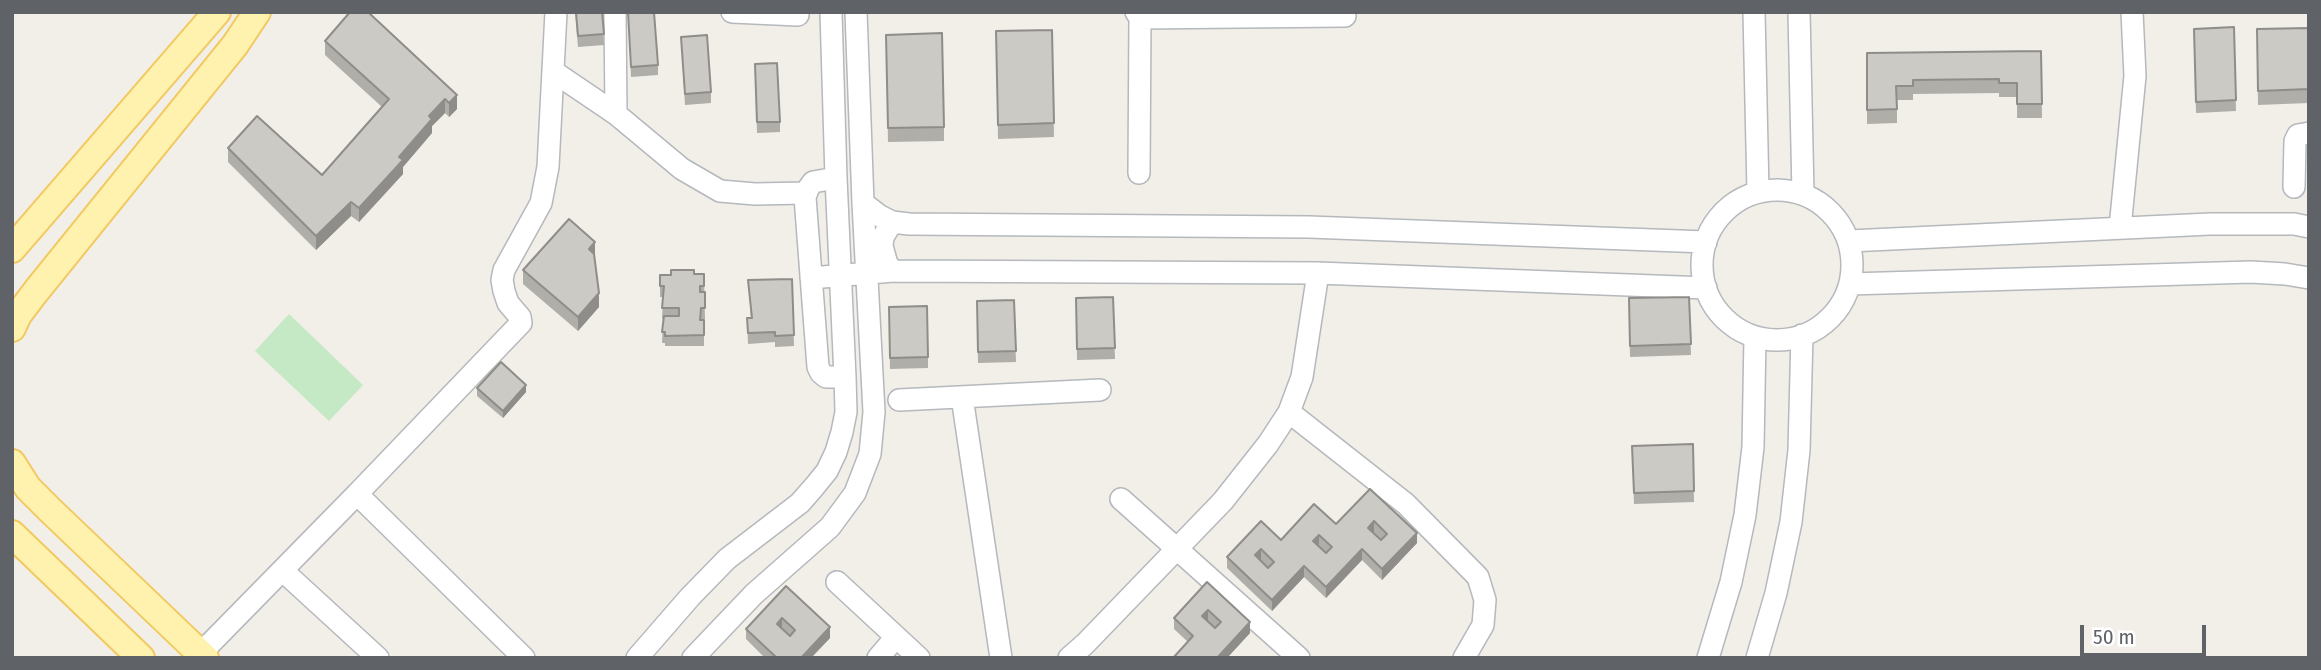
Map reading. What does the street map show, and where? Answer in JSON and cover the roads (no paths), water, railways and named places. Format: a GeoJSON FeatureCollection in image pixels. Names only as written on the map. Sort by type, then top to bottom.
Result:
{"type":"FeatureCollection","features":[{"type":"Feature","properties":{"kind":"main road"},"geometry":{"type":"LineString","coordinates":[[12,249],[217,12]]}},
{"type":"Feature","properties":{"kind":"main road"},"geometry":{"type":"LineString","coordinates":[[12,328],[25,307],[235,45],[257,12]]}},
{"type":"Feature","properties":{"kind":"main road"},"geometry":{"type":"LineString","coordinates":[[12,463],[28,488],[42,503],[203,655]]}},
{"type":"Feature","properties":{"kind":"main road"},"geometry":{"type":"LineString","coordinates":[[12,534],[141,658]]}},
{"type":"Feature","properties":{"kind":"street"},"geometry":{"type":"LineString","coordinates":[[203,655],[521,323],[503,291],[502,280],[504,270],[541,204],[548,167],[556,12]]}},
{"type":"Feature","properties":{"kind":"street"},"geometry":{"type":"LineString","coordinates":[[615,12],[616,114]]}},
{"type":"Feature","properties":{"kind":"street"},"geometry":{"type":"LineString","coordinates":[[732,12],[798,15]]}},
{"type":"Feature","properties":{"kind":"street"},"geometry":{"type":"LineString","coordinates":[[636,658],[727,559],[814,488],[827,471],[836,452],[846,412],[831,12]]}},
{"type":"Feature","properties":{"kind":"street"},"geometry":{"type":"LineString","coordinates":[[693,658],[754,594],[830,527],[849,502],[864,474],[873,433],[874,412],[856,12]]}},
{"type":"Feature","properties":{"kind":"street"},"geometry":{"type":"LineString","coordinates":[[1754,12],[1758,192]]}},
{"type":"Feature","properties":{"kind":"street"},"geometry":{"type":"LineString","coordinates":[[1799,12],[1803,194]]}},
{"type":"Feature","properties":{"kind":"street"},"geometry":{"type":"LineString","coordinates":[[2119,228],[2136,76],[2132,12]]}},
{"type":"Feature","properties":{"kind":"street"},"geometry":{"type":"LineString","coordinates":[[1139,173],[1138,15],[1345,16]]}},
{"type":"Feature","properties":{"kind":"street"},"geometry":{"type":"LineString","coordinates":[[554,72],[616,114],[682,169],[720,191],[755,194],[806,193]]}},
{"type":"Feature","properties":{"kind":"street"},"geometry":{"type":"LineString","coordinates":[[2294,187],[2302,154],[2296,138],[2301,134],[2309,134]]}},
{"type":"Feature","properties":{"kind":"street"},"geometry":{"type":"LineString","coordinates":[[836,178],[813,182],[806,193],[819,370],[826,377],[845,377]]}},
{"type":"Feature","properties":{"kind":"street"},"geometry":{"type":"LineString","coordinates":[[1773,190],[1803,194],[1823,205],[1839,221],[1849,242],[1853,263],[1850,284],[1840,306],[1823,324],[1802,335],[1779,340],[1755,337],[1734,326],[1717,310],[1706,288],[1702,266],[1706,242],[1716,220],[1735,203],[1758,192],[1773,190]]}},
{"type":"Feature","properties":{"kind":"street"},"geometry":{"type":"LineString","coordinates":[[863,203],[892,222],[909,225],[1309,227],[1706,242]]}},
{"type":"Feature","properties":{"kind":"street"},"geometry":{"type":"LineString","coordinates":[[892,222],[883,237],[882,246],[884,256],[893,271]]}},
{"type":"Feature","properties":{"kind":"street"},"geometry":{"type":"LineString","coordinates":[[1849,242],[2252,223],[2309,227]]}},
{"type":"Feature","properties":{"kind":"street"},"geometry":{"type":"LineString","coordinates":[[811,278],[893,271],[1318,272],[1706,288]]}},
{"type":"Feature","properties":{"kind":"street"},"geometry":{"type":"LineString","coordinates":[[1069,658],[1223,501],[1268,444],[1289,412],[1302,377],[1318,272]]}},
{"type":"Feature","properties":{"kind":"street"},"geometry":{"type":"LineString","coordinates":[[1850,284],[2251,272],[2309,278]]}},
{"type":"Feature","properties":{"kind":"street"},"geometry":{"type":"LineString","coordinates":[[1757,658],[1776,593],[1791,522],[1799,450],[1802,335]]}},
{"type":"Feature","properties":{"kind":"street"},"geometry":{"type":"LineString","coordinates":[[1708,658],[1731,582],[1745,515],[1753,447],[1755,337]]}},
{"type":"Feature","properties":{"kind":"street"},"geometry":{"type":"LineString","coordinates":[[899,400],[1100,390]]}},
{"type":"Feature","properties":{"kind":"street"},"geometry":{"type":"LineString","coordinates":[[962,397],[1000,658]]}},
{"type":"Feature","properties":{"kind":"street"},"geometry":{"type":"LineString","coordinates":[[1289,412],[1406,504],[1478,576],[1485,600],[1483,625],[1464,658]]}},
{"type":"Feature","properties":{"kind":"street"},"geometry":{"type":"LineString","coordinates":[[357,494],[524,658]]}},
{"type":"Feature","properties":{"kind":"street"},"geometry":{"type":"LineString","coordinates":[[1121,499],[1299,658]]}},
{"type":"Feature","properties":{"kind":"street"},"geometry":{"type":"LineString","coordinates":[[283,571],[378,658]]}},
{"type":"Feature","properties":{"kind":"street"},"geometry":{"type":"LineString","coordinates":[[836,582],[919,658]]}},
{"type":"Feature","properties":{"kind":"street"},"geometry":{"type":"LineString","coordinates":[[878,658],[896,637]]}}]}
